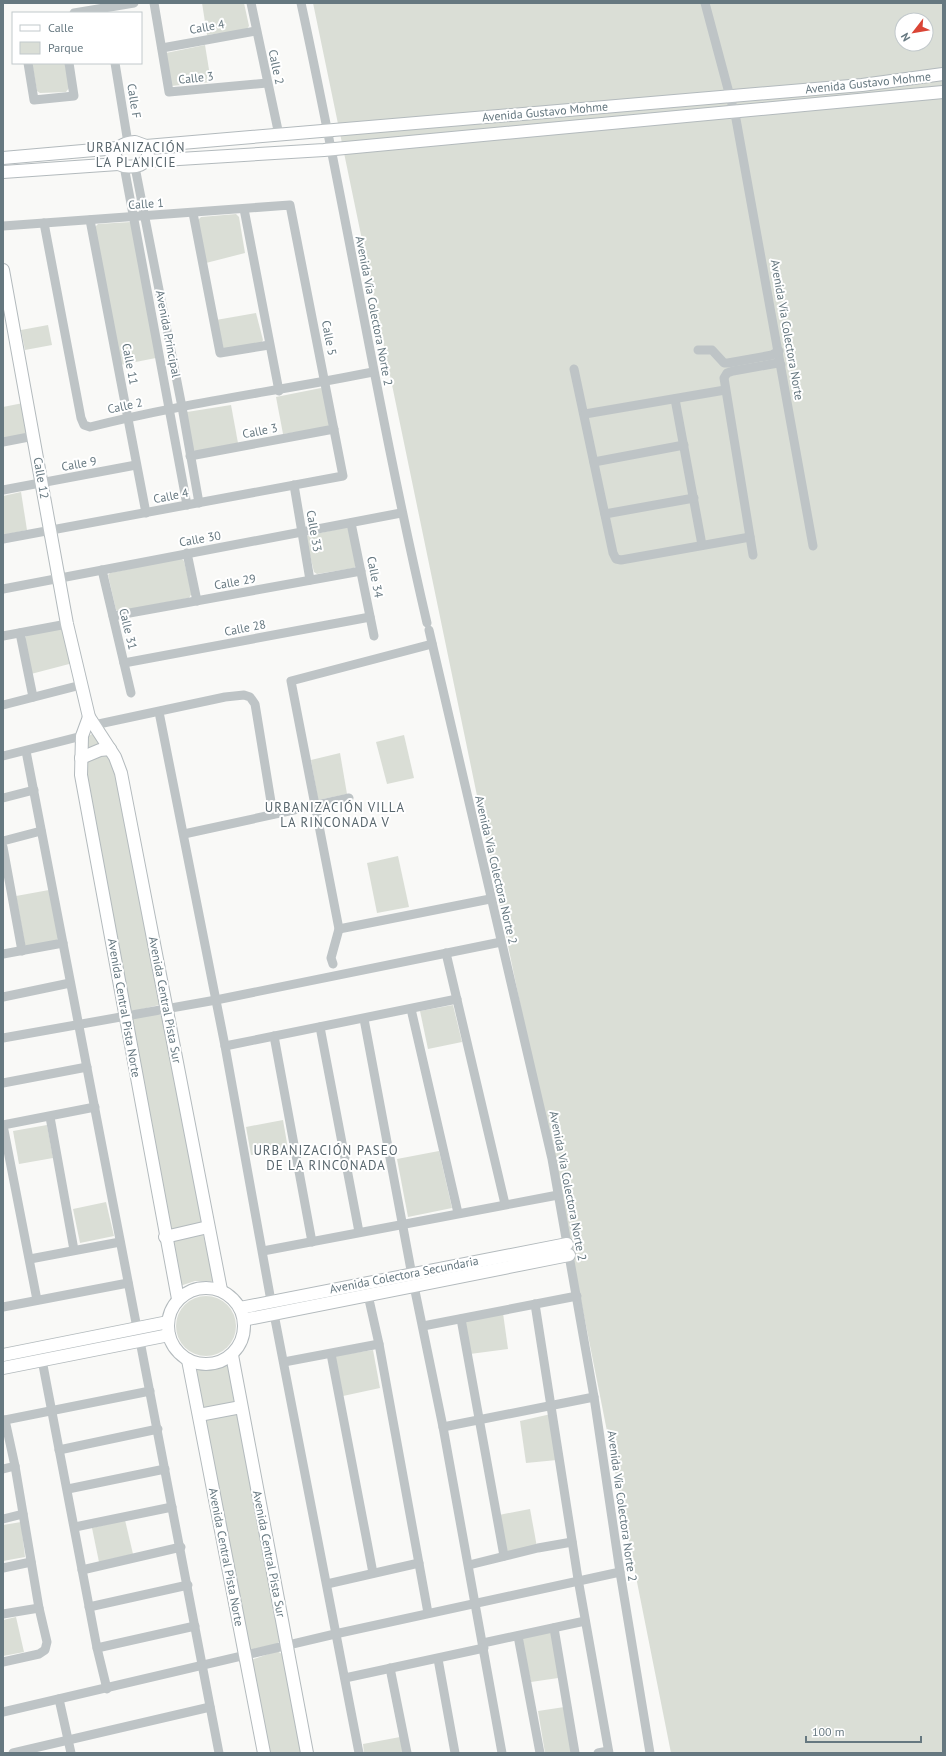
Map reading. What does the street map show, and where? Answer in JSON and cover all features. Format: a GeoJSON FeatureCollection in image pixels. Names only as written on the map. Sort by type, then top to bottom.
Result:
{"type":"FeatureCollection","features":[{"type":"Feature","properties":{"kind":"street"},"geometry":{"type":"LineString","coordinates":[[80,12],[134,3]]}},
{"type":"Feature","properties":{"kind":"street","name":"Calle 3"},"geometry":{"type":"LineString","coordinates":[[154,3],[169,92],[267,82]]}},
{"type":"Feature","properties":{"kind":"street","name":"Calle 2"},"geometry":{"type":"LineString","coordinates":[[251,3],[279,135]]}},
{"type":"Feature","properties":{"kind":"street","name":"Avenida Vía Colectora Norte 2"},"geometry":{"type":"LineString","coordinates":[[301,3],[329,130],[373,372],[402,513],[490,898],[552,1159],[594,1396],[620,1572],[650,1753]]}},
{"type":"Feature","properties":{"kind":"street"},"geometry":{"type":"LineString","coordinates":[[705,3],[730,96]]}},
{"type":"Feature","properties":{"kind":"street","name":"Calle 4"},"geometry":{"type":"LineString","coordinates":[[162,48],[256,31]]}},
{"type":"Feature","properties":{"kind":"street"},"geometry":{"type":"LineString","coordinates":[[28,64],[34,100],[74,96],[69,64]]}},
{"type":"Feature","properties":{"kind":"street","name":"Calle F"},"geometry":{"type":"LineString","coordinates":[[115,64],[128,143]]}},
{"type":"Feature","properties":{"kind":"street","name":"Avenida Gustavo Mohme"},"geometry":{"type":"LineString","coordinates":[[146,146],[862,85],[943,74]]}},
{"type":"Feature","properties":{"kind":"street","name":"Avenida Gustavo Mohme"},"geometry":{"type":"LineString","coordinates":[[147,161],[332,149],[735,115],[943,92]]}},
{"type":"Feature","properties":{"kind":"street","name":"Avenida Vía Colectora Norte"},"geometry":{"type":"LineString","coordinates":[[730,96],[735,115],[779,351],[813,546]]}},
{"type":"Feature","properties":{"kind":"street"},"geometry":{"type":"LineString","coordinates":[[3,158],[117,148],[128,143],[140,143],[146,146],[149,156],[147,161],[126,166],[3,172]]}},
{"type":"Feature","properties":{"kind":"street"},"geometry":{"type":"LineString","coordinates":[[117,148],[114,153],[114,159],[126,166]]}},
{"type":"Feature","properties":{"kind":"street","name":"Avenida Principal"},"geometry":{"type":"LineString","coordinates":[[126,166],[145,216],[199,503]]}},
{"type":"Feature","properties":{"kind":"street","name":"Avenida Principal"},"geometry":{"type":"LineString","coordinates":[[126,166],[133,216],[187,505]]}},
{"type":"Feature","properties":{"kind":"street","name":"Calle 1"},"geometry":{"type":"LineString","coordinates":[[3,226],[290,206]]}},
{"type":"Feature","properties":{"kind":"street","name":"Calle 5"},"geometry":{"type":"LineString","coordinates":[[290,206],[343,476]]}},
{"type":"Feature","properties":{"kind":"street"},"geometry":{"type":"LineString","coordinates":[[244,209],[279,391]]}},
{"type":"Feature","properties":{"kind":"street"},"geometry":{"type":"LineString","coordinates":[[193,213],[220,353],[269,345]]}},
{"type":"Feature","properties":{"kind":"street","name":"Calle 11"},"geometry":{"type":"LineString","coordinates":[[90,220],[146,513]]}},
{"type":"Feature","properties":{"kind":"street","name":"Calle 2"},"geometry":{"type":"LineString","coordinates":[[44,223],[84,425],[90,427],[128,417],[279,391],[373,372]]}},
{"type":"Feature","properties":{"kind":"street","name":"Calle 12"},"geometry":{"type":"LineString","coordinates":[[3,270],[67,624],[81,685],[92,721]]}},
{"type":"Feature","properties":{"kind":"street"},"geometry":{"type":"LineString","coordinates":[[698,350],[712,350],[721,360],[728,363],[772,355],[779,351]]}},
{"type":"Feature","properties":{"kind":"street"},"geometry":{"type":"LineString","coordinates":[[753,555],[724,378],[728,373],[778,363],[781,365]]}},
{"type":"Feature","properties":{"kind":"street"},"geometry":{"type":"LineString","coordinates":[[574,369],[585,414],[604,514],[613,553],[618,560],[750,537]]}},
{"type":"Feature","properties":{"kind":"street"},"geometry":{"type":"LineString","coordinates":[[585,414],[726,390]]}},
{"type":"Feature","properties":{"kind":"street"},"geometry":{"type":"LineString","coordinates":[[675,399],[702,545]]}},
{"type":"Feature","properties":{"kind":"street","name":"Calle 3"},"geometry":{"type":"LineString","coordinates":[[190,456],[334,429]]}},
{"type":"Feature","properties":{"kind":"street"},"geometry":{"type":"LineString","coordinates":[[3,442],[34,436]]}},
{"type":"Feature","properties":{"kind":"street"},"geometry":{"type":"LineString","coordinates":[[594,462],[684,445]]}},
{"type":"Feature","properties":{"kind":"street","name":"Calle 9"},"geometry":{"type":"LineString","coordinates":[[3,490],[136,465]]}},
{"type":"Feature","properties":{"kind":"street","name":"Calle 4"},"geometry":{"type":"LineString","coordinates":[[3,539],[343,476]]}},
{"type":"Feature","properties":{"kind":"street","name":"Calle 33"},"geometry":{"type":"LineString","coordinates":[[294,485],[310,580]]}},
{"type":"Feature","properties":{"kind":"street"},"geometry":{"type":"LineString","coordinates":[[604,514],[694,498]]}},
{"type":"Feature","properties":{"kind":"street","name":"Calle 30"},"geometry":{"type":"LineString","coordinates":[[3,589],[402,513]]}},
{"type":"Feature","properties":{"kind":"street","name":"Calle 34"},"geometry":{"type":"LineString","coordinates":[[351,523],[374,636]]}},
{"type":"Feature","properties":{"kind":"street"},"geometry":{"type":"LineString","coordinates":[[187,553],[197,601]]}},
{"type":"Feature","properties":{"kind":"street","name":"Calle 31"},"geometry":{"type":"LineString","coordinates":[[102,570],[131,693]]}},
{"type":"Feature","properties":{"kind":"street","name":"Calle 29"},"geometry":{"type":"LineString","coordinates":[[113,616],[361,571]]}},
{"type":"Feature","properties":{"kind":"street","name":"Calle 28"},"geometry":{"type":"LineString","coordinates":[[124,663],[370,617]]}},
{"type":"Feature","properties":{"kind":"street"},"geometry":{"type":"LineString","coordinates":[[3,636],[67,624]]}},
{"type":"Feature","properties":{"kind":"street"},"geometry":{"type":"LineString","coordinates":[[20,633],[33,697]]}},
{"type":"Feature","properties":{"kind":"street"},"geometry":{"type":"LineString","coordinates":[[332,964],[331,958],[339,929],[291,681],[432,644]]}},
{"type":"Feature","properties":{"kind":"street"},"geometry":{"type":"LineString","coordinates":[[3,705],[81,685]]}},
{"type":"Feature","properties":{"kind":"street"},"geometry":{"type":"LineString","coordinates":[[92,721],[159,712],[224,697],[244,695],[250,697],[254,704],[257,716],[273,814]]}},
{"type":"Feature","properties":{"kind":"street"},"geometry":{"type":"LineString","coordinates":[[159,712],[184,834],[264,1251],[271,1301]]}},
{"type":"Feature","properties":{"kind":"street","name":"Avenida Central Pista Norte"},"geometry":{"type":"LineString","coordinates":[[92,721],[82,736],[81,775],[165,1237],[178,1299]]}},
{"type":"Feature","properties":{"kind":"street","name":"Avenida Central Pista Sur"},"geometry":{"type":"LineString","coordinates":[[92,721],[110,749],[121,773],[221,1290]]}},
{"type":"Feature","properties":{"kind":"street"},"geometry":{"type":"LineString","coordinates":[[3,756],[82,736]]}},
{"type":"Feature","properties":{"kind":"street"},"geometry":{"type":"LineString","coordinates":[[81,758],[89,753],[110,749]]}},
{"type":"Feature","properties":{"kind":"street"},"geometry":{"type":"LineString","coordinates":[[26,751],[136,1328]]}},
{"type":"Feature","properties":{"kind":"street"},"geometry":{"type":"LineString","coordinates":[[3,798],[34,790]]}},
{"type":"Feature","properties":{"kind":"street"},"geometry":{"type":"LineString","coordinates":[[184,834],[349,798]]}},
{"type":"Feature","properties":{"kind":"street"},"geometry":{"type":"LineString","coordinates":[[3,841],[42,831]]}},
{"type":"Feature","properties":{"kind":"street"},"geometry":{"type":"LineString","coordinates":[[3,847],[22,951]]}},
{"type":"Feature","properties":{"kind":"street"},"geometry":{"type":"LineString","coordinates":[[339,929],[490,898]]}},
{"type":"Feature","properties":{"kind":"street"},"geometry":{"type":"LineString","coordinates":[[3,1038],[216,1000],[501,942]]}},
{"type":"Feature","properties":{"kind":"street"},"geometry":{"type":"LineString","coordinates":[[3,954],[63,943]]}},
{"type":"Feature","properties":{"kind":"street"},"geometry":{"type":"LineString","coordinates":[[446,953],[505,1204]]}},
{"type":"Feature","properties":{"kind":"street"},"geometry":{"type":"LineString","coordinates":[[3,996],[70,983]]}},
{"type":"Feature","properties":{"kind":"street"},"geometry":{"type":"LineString","coordinates":[[225,1046],[457,999]]}},
{"type":"Feature","properties":{"kind":"street"},"geometry":{"type":"LineString","coordinates":[[411,1009],[458,1213]]}},
{"type":"Feature","properties":{"kind":"street"},"geometry":{"type":"LineString","coordinates":[[364,1019],[402,1224],[469,1565],[502,1753]]}},
{"type":"Feature","properties":{"kind":"street"},"geometry":{"type":"LineString","coordinates":[[320,1027],[359,1232]]}},
{"type":"Feature","properties":{"kind":"street"},"geometry":{"type":"LineString","coordinates":[[274,1036],[312,1242]]}},
{"type":"Feature","properties":{"kind":"street"},"geometry":{"type":"LineString","coordinates":[[3,1083],[86,1067]]}},
{"type":"Feature","properties":{"kind":"street"},"geometry":{"type":"LineString","coordinates":[[38,1300],[3,1126],[95,1107]]}},
{"type":"Feature","properties":{"kind":"street"},"geometry":{"type":"LineString","coordinates":[[50,1117],[74,1250]]}},
{"type":"Feature","properties":{"kind":"street"},"geometry":{"type":"LineString","coordinates":[[264,1251],[558,1195]]}},
{"type":"Feature","properties":{"kind":"street"},"geometry":{"type":"LineString","coordinates":[[165,1237],[208,1227]]}},
{"type":"Feature","properties":{"kind":"street"},"geometry":{"type":"LineString","coordinates":[[30,1259],[120,1242]]}},
{"type":"Feature","properties":{"kind":"street","name":"Avenida Colectora Secundaria"},"geometry":{"type":"LineString","coordinates":[[240,1308],[412,1274],[568,1249]]}},
{"type":"Feature","properties":{"kind":"street","name":"Avenida Colectora Secundaria"},"geometry":{"type":"LineString","coordinates":[[244,1321],[414,1286],[568,1249]]}},
{"type":"Feature","properties":{"kind":"street"},"geometry":{"type":"LineString","coordinates":[[3,1307],[128,1282]]}},
{"type":"Feature","properties":{"kind":"street"},"geometry":{"type":"LineString","coordinates":[[210,1287],[221,1290],[229,1295],[240,1308],[244,1321],[242,1339],[232,1354],[224,1360],[207,1365],[188,1360],[174,1348],[169,1335],[168,1322],[171,1310],[178,1299],[187,1292],[198,1288],[210,1287]]}},
{"type":"Feature","properties":{"kind":"street"},"geometry":{"type":"LineString","coordinates":[[368,1295],[379,1344],[428,1613]]}},
{"type":"Feature","properties":{"kind":"street"},"geometry":{"type":"LineString","coordinates":[[423,1326],[577,1296]]}},
{"type":"Feature","properties":{"kind":"street"},"geometry":{"type":"LineString","coordinates":[[535,1304],[552,1404],[578,1579],[608,1752],[598,1753]]}},
{"type":"Feature","properties":{"kind":"street"},"geometry":{"type":"LineString","coordinates":[[274,1314],[359,1753]]}},
{"type":"Feature","properties":{"kind":"street"},"geometry":{"type":"LineString","coordinates":[[461,1319],[504,1556]]}},
{"type":"Feature","properties":{"kind":"street"},"geometry":{"type":"LineString","coordinates":[[168,1322],[4,1352],[5,1368],[169,1335]]}},
{"type":"Feature","properties":{"kind":"street"},"geometry":{"type":"LineString","coordinates":[[140,1341],[181,1547],[218,1753]]}},
{"type":"Feature","properties":{"kind":"street"},"geometry":{"type":"LineString","coordinates":[[284,1362],[379,1344]]}},
{"type":"Feature","properties":{"kind":"street","name":"Avenida Central Pista Sur"},"geometry":{"type":"LineString","coordinates":[[232,1354],[307,1753]]}},
{"type":"Feature","properties":{"kind":"street"},"geometry":{"type":"LineString","coordinates":[[331,1354],[373,1573]]}},
{"type":"Feature","properties":{"kind":"street"},"geometry":{"type":"LineString","coordinates":[[42,1360],[68,1489],[89,1608],[107,1689]]}},
{"type":"Feature","properties":{"kind":"street","name":"Avenida Central Pista Norte"},"geometry":{"type":"LineString","coordinates":[[188,1360],[264,1753]]}},
{"type":"Feature","properties":{"kind":"street"},"geometry":{"type":"LineString","coordinates":[[3,1662],[39,1654],[45,1650],[47,1642],[39,1608],[15,1466],[4,1420],[150,1391]]}},
{"type":"Feature","properties":{"kind":"street"},"geometry":{"type":"LineString","coordinates":[[443,1427],[594,1396]]}},
{"type":"Feature","properties":{"kind":"street"},"geometry":{"type":"LineString","coordinates":[[198,1415],[241,1407]]}},
{"type":"Feature","properties":{"kind":"street"},"geometry":{"type":"LineString","coordinates":[[60,1450],[158,1429]]}},
{"type":"Feature","properties":{"kind":"street"},"geometry":{"type":"LineString","coordinates":[[3,1469],[15,1466]]}},
{"type":"Feature","properties":{"kind":"street"},"geometry":{"type":"LineString","coordinates":[[68,1489],[165,1468]]}},
{"type":"Feature","properties":{"kind":"street"},"geometry":{"type":"LineString","coordinates":[[75,1527],[172,1507]]}},
{"type":"Feature","properties":{"kind":"street"},"geometry":{"type":"LineString","coordinates":[[3,1519],[23,1514]]}},
{"type":"Feature","properties":{"kind":"street"},"geometry":{"type":"LineString","coordinates":[[469,1565],[572,1542]]}},
{"type":"Feature","properties":{"kind":"street"},"geometry":{"type":"LineString","coordinates":[[82,1570],[181,1547]]}},
{"type":"Feature","properties":{"kind":"street"},"geometry":{"type":"LineString","coordinates":[[3,1568],[31,1562]]}},
{"type":"Feature","properties":{"kind":"street"},"geometry":{"type":"LineString","coordinates":[[327,1584],[419,1562]]}},
{"type":"Feature","properties":{"kind":"street"},"geometry":{"type":"LineString","coordinates":[[3,1712],[202,1667],[428,1613],[578,1579],[620,1572]]}},
{"type":"Feature","properties":{"kind":"street"},"geometry":{"type":"LineString","coordinates":[[89,1608],[188,1585]]}},
{"type":"Feature","properties":{"kind":"street"},"geometry":{"type":"LineString","coordinates":[[3,1614],[39,1608]]}},
{"type":"Feature","properties":{"kind":"street"},"geometry":{"type":"LineString","coordinates":[[345,1678],[438,1659],[518,1636],[585,1621]]}},
{"type":"Feature","properties":{"kind":"street"},"geometry":{"type":"LineString","coordinates":[[97,1648],[195,1626]]}},
{"type":"Feature","properties":{"kind":"street"},"geometry":{"type":"LineString","coordinates":[[554,1628],[575,1753]]}},
{"type":"Feature","properties":{"kind":"street"},"geometry":{"type":"LineString","coordinates":[[518,1636],[540,1753]]}},
{"type":"Feature","properties":{"kind":"street"},"geometry":{"type":"LineString","coordinates":[[438,1659],[455,1753]]}},
{"type":"Feature","properties":{"kind":"street"},"geometry":{"type":"LineString","coordinates":[[390,1668],[407,1753]]}},
{"type":"Feature","properties":{"kind":"street"},"geometry":{"type":"LineString","coordinates":[[59,1699],[71,1753]]}},
{"type":"Feature","properties":{"kind":"street"},"geometry":{"type":"LineString","coordinates":[[13,1753],[210,1707]]}},
{"type":"Feature","properties":{"kind":"green space"},"geometry":{"type":"Polygon","coordinates":[[[202,3],[244,3],[249,26],[246,30],[207,35],[202,3]]]}},
{"type":"Feature","properties":{"kind":"green space"},"geometry":{"type":"Polygon","coordinates":[[[313,3],[943,3],[943,1753],[671,1753],[571,1250],[313,3]]]}},
{"type":"Feature","properties":{"kind":"green space"},"geometry":{"type":"Polygon","coordinates":[[[205,45],[211,82],[171,86],[166,53],[205,45]]]}},
{"type":"Feature","properties":{"kind":"green space"},"geometry":{"type":"Polygon","coordinates":[[[32,64],[65,64],[69,88],[66,92],[40,93],[37,91],[32,64]]]}},
{"type":"Feature","properties":{"kind":"green space"},"geometry":{"type":"Polygon","coordinates":[[[236,214],[239,217],[245,253],[206,263],[198,220],[201,217],[236,214]]]}},
{"type":"Feature","properties":{"kind":"green space"},"geometry":{"type":"Polygon","coordinates":[[[131,222],[156,358],[120,365],[95,227],[98,224],[131,222]]]}},
{"type":"Feature","properties":{"kind":"green space"},"geometry":{"type":"Polygon","coordinates":[[[256,313],[263,340],[261,344],[224,350],[216,320],[256,313]]]}},
{"type":"Feature","properties":{"kind":"green space"},"geometry":{"type":"Polygon","coordinates":[[[48,325],[52,345],[25,350],[21,330],[48,325]]]}},
{"type":"Feature","properties":{"kind":"green space"},"geometry":{"type":"Polygon","coordinates":[[[321,388],[323,389],[329,425],[326,428],[283,434],[276,397],[321,388]]]}},
{"type":"Feature","properties":{"kind":"green space"},"geometry":{"type":"Polygon","coordinates":[[[23,403],[28,433],[3,439],[3,407],[23,403]]]}},
{"type":"Feature","properties":{"kind":"green space"},"geometry":{"type":"Polygon","coordinates":[[[231,405],[238,443],[196,451],[192,450],[186,415],[187,412],[231,405]]]}},
{"type":"Feature","properties":{"kind":"green space"},"geometry":{"type":"Polygon","coordinates":[[[21,492],[27,530],[3,535],[3,496],[21,492]]]}},
{"type":"Feature","properties":{"kind":"green space"},"geometry":{"type":"Polygon","coordinates":[[[347,527],[350,529],[357,565],[354,568],[317,574],[314,572],[306,539],[307,536],[347,527]]]}},
{"type":"Feature","properties":{"kind":"green space"},"geometry":{"type":"Polygon","coordinates":[[[181,558],[184,561],[192,593],[189,598],[120,611],[116,610],[108,575],[110,573],[181,558]]]}},
{"type":"Feature","properties":{"kind":"green space"},"geometry":{"type":"Polygon","coordinates":[[[63,628],[73,663],[31,674],[25,638],[27,635],[63,628]]]}},
{"type":"Feature","properties":{"kind":"green space"},"geometry":{"type":"Polygon","coordinates":[[[92,734],[98,734],[103,746],[85,749],[87,737],[92,734]]]}},
{"type":"Feature","properties":{"kind":"green space"},"geometry":{"type":"Polygon","coordinates":[[[404,735],[414,778],[387,784],[376,742],[404,735]]]}},
{"type":"Feature","properties":{"kind":"green space"},"geometry":{"type":"Polygon","coordinates":[[[340,753],[347,794],[318,800],[311,760],[340,753]]]}},
{"type":"Feature","properties":{"kind":"green space"},"geometry":{"type":"Polygon","coordinates":[[[107,755],[115,764],[161,1002],[159,1005],[134,1011],[130,1010],[83,776],[89,758],[107,755]]]}},
{"type":"Feature","properties":{"kind":"green space"},"geometry":{"type":"Polygon","coordinates":[[[398,856],[409,907],[377,913],[367,863],[398,856]]]}},
{"type":"Feature","properties":{"kind":"green space"},"geometry":{"type":"Polygon","coordinates":[[[49,890],[59,937],[56,941],[27,946],[25,945],[16,896],[49,890]]]}},
{"type":"Feature","properties":{"kind":"green space"},"geometry":{"type":"Polygon","coordinates":[[[453,1005],[462,1042],[428,1049],[420,1011],[453,1005]]]}},
{"type":"Feature","properties":{"kind":"green space"},"geometry":{"type":"Polygon","coordinates":[[[159,1014],[164,1018],[202,1221],[202,1224],[170,1230],[131,1018],[159,1014]]]}},
{"type":"Feature","properties":{"kind":"green space"},"geometry":{"type":"Polygon","coordinates":[[[283,1120],[288,1149],[251,1155],[246,1127],[283,1120]]]}},
{"type":"Feature","properties":{"kind":"green space"},"geometry":{"type":"Polygon","coordinates":[[[47,1125],[53,1158],[19,1164],[13,1131],[47,1125]]]}},
{"type":"Feature","properties":{"kind":"green space"},"geometry":{"type":"Polygon","coordinates":[[[439,1151],[452,1208],[408,1217],[397,1159],[439,1151]]]}},
{"type":"Feature","properties":{"kind":"green space"},"geometry":{"type":"Polygon","coordinates":[[[106,1202],[114,1236],[80,1243],[73,1209],[106,1202]]]}},
{"type":"Feature","properties":{"kind":"green space"},"geometry":{"type":"Polygon","coordinates":[[[203,1234],[214,1279],[212,1281],[195,1281],[180,1286],[171,1241],[203,1234]]]}},
{"type":"Feature","properties":{"kind":"green space"},"geometry":{"type":"Polygon","coordinates":[[[200,1296],[212,1296],[223,1301],[231,1309],[236,1320],[234,1338],[223,1351],[212,1356],[200,1356],[189,1351],[181,1343],[176,1332],[176,1320],[181,1309],[189,1301],[200,1296]]]}},
{"type":"Feature","properties":{"kind":"green space"},"geometry":{"type":"Polygon","coordinates":[[[503,1313],[508,1349],[470,1354],[463,1320],[503,1313]]]}},
{"type":"Feature","properties":{"kind":"green space"},"geometry":{"type":"Polygon","coordinates":[[[159,1329],[160,1332],[46,1354],[45,1352],[159,1329]]]}},
{"type":"Feature","properties":{"kind":"green space"},"geometry":{"type":"Polygon","coordinates":[[[373,1350],[380,1388],[343,1396],[334,1356],[373,1350]]]}},
{"type":"Feature","properties":{"kind":"green space"},"geometry":{"type":"Polygon","coordinates":[[[229,1360],[237,1397],[235,1403],[207,1410],[200,1404],[194,1366],[213,1367],[229,1360]]]}},
{"type":"Feature","properties":{"kind":"green space"},"geometry":{"type":"Polygon","coordinates":[[[236,1413],[239,1416],[282,1638],[277,1644],[250,1650],[204,1423],[205,1418],[236,1413]]]}},
{"type":"Feature","properties":{"kind":"green space"},"geometry":{"type":"Polygon","coordinates":[[[551,1414],[557,1460],[526,1463],[520,1421],[551,1414]]]}},
{"type":"Feature","properties":{"kind":"green space"},"geometry":{"type":"Polygon","coordinates":[[[530,1509],[537,1547],[506,1553],[499,1515],[530,1509]]]}},
{"type":"Feature","properties":{"kind":"green space"},"geometry":{"type":"Polygon","coordinates":[[[125,1520],[133,1554],[99,1562],[92,1528],[125,1520]]]}},
{"type":"Feature","properties":{"kind":"green space"},"geometry":{"type":"Polygon","coordinates":[[[21,1522],[25,1557],[3,1561],[3,1525],[21,1522]]]}},
{"type":"Feature","properties":{"kind":"green space"},"geometry":{"type":"Polygon","coordinates":[[[16,1617],[24,1652],[3,1656],[3,1620],[16,1617]]]}},
{"type":"Feature","properties":{"kind":"green space"},"geometry":{"type":"Polygon","coordinates":[[[556,1630],[565,1677],[531,1682],[521,1636],[556,1630]]]}},
{"type":"Feature","properties":{"kind":"green space"},"geometry":{"type":"Polygon","coordinates":[[[277,1651],[285,1656],[303,1753],[267,1753],[251,1660],[277,1651]]]}},
{"type":"Feature","properties":{"kind":"green space"},"geometry":{"type":"Polygon","coordinates":[[[571,1706],[578,1753],[545,1753],[538,1711],[571,1706]]]}},
{"type":"Feature","properties":{"kind":"green space"},"geometry":{"type":"Polygon","coordinates":[[[400,1737],[404,1753],[364,1753],[363,1744],[400,1737]]]}},
{"type":"Feature","properties":{"kind":"district","name":"URBANIZACIÓN LA PLANICIE"},"geometry":{"type":"Point","coordinates":[136,154]}},
{"type":"Feature","properties":{"kind":"district","name":"URBANIZACIÓN VILLA LA RINCONADA V"},"geometry":{"type":"Point","coordinates":[335,814]}},
{"type":"Feature","properties":{"kind":"district","name":"URBANIZACIÓN PASEO DE LA RINCONADA"},"geometry":{"type":"Point","coordinates":[326,1158]}}]}
